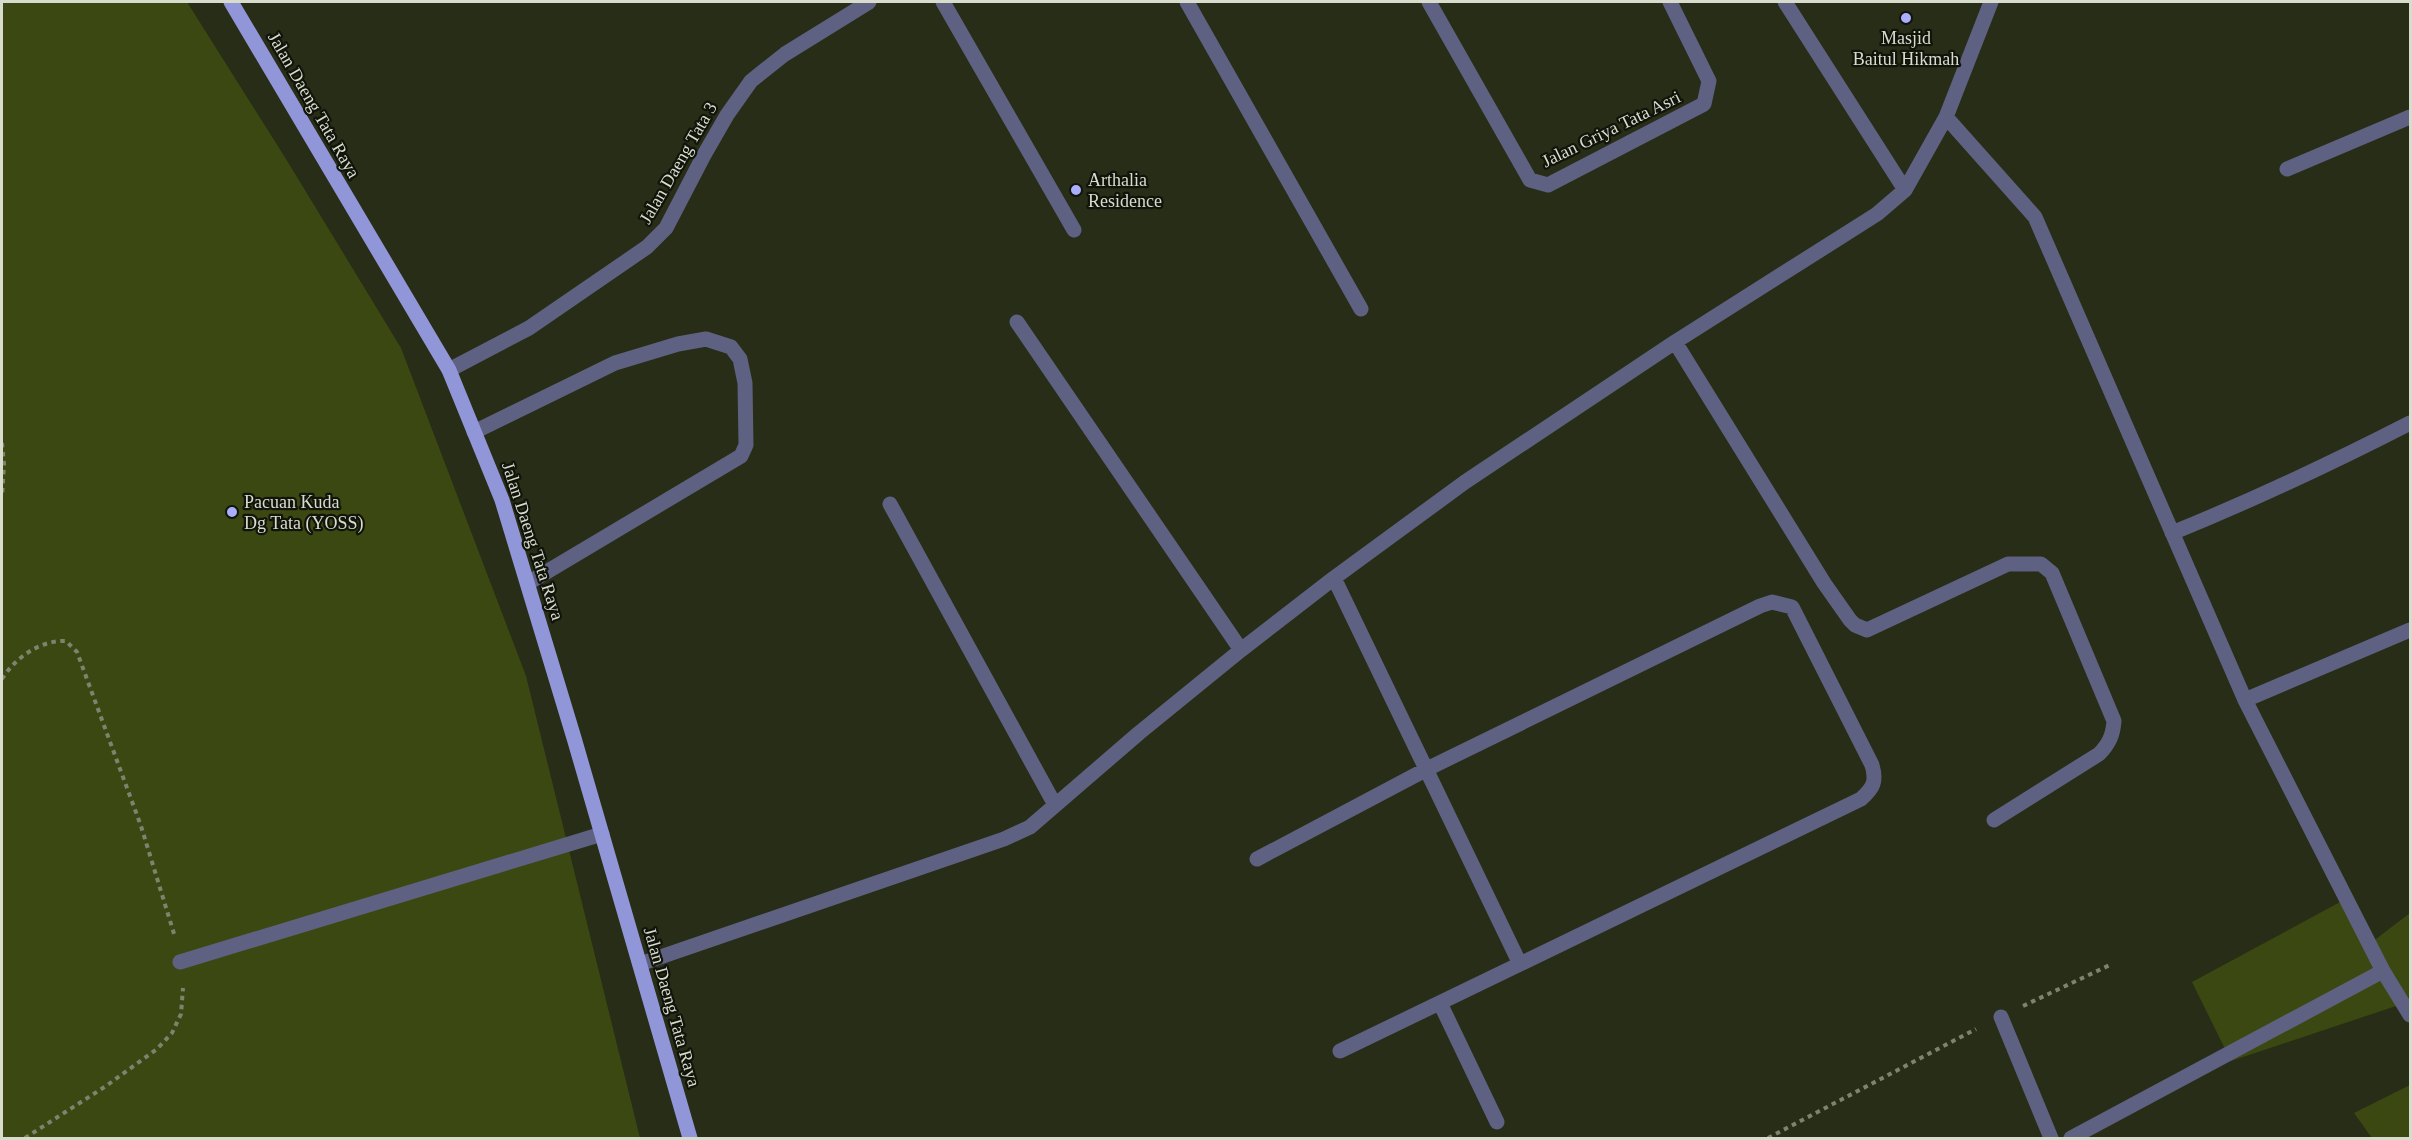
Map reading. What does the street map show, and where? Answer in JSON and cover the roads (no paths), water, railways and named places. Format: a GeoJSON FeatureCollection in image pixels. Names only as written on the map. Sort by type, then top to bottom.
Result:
{"type":"FeatureCollection","features":[{"type":"Feature","properties":{"kind":"main road","name":"Jalan Daeng Tata Raya"},"geometry":{"type":"LineString","coordinates":[[231,2],[449,370],[502,500],[690,1138]]}},
{"type":"Feature","properties":{"kind":"street","name":"Jalan Daeng Tata 3"},"geometry":{"type":"LineString","coordinates":[[449,370],[529,327],[648,247],[666,228],[710,145],[751,81],[785,54],[869,2]]}},
{"type":"Feature","properties":{"kind":"street"},"geometry":{"type":"LineString","coordinates":[[943,2],[1074,230]]}},
{"type":"Feature","properties":{"kind":"street"},"geometry":{"type":"LineString","coordinates":[[1187,2],[1360,309]]}},
{"type":"Feature","properties":{"kind":"street","name":"Jalan Griya Tata Asri"},"geometry":{"type":"LineString","coordinates":[[1429,2],[1530,180],[1548,185],[1704,104],[1709,81],[1670,2]]}},
{"type":"Feature","properties":{"kind":"street"},"geometry":{"type":"LineString","coordinates":[[1785,2],[1905,190]]}},
{"type":"Feature","properties":{"kind":"street"},"geometry":{"type":"LineString","coordinates":[[640,964],[1004,839],[1030,827],[1241,650],[1334,578],[1465,482],[1675,342],[1877,214],[1905,190],[1946,117],[1991,2]]}},
{"type":"Feature","properties":{"kind":"street"},"geometry":{"type":"LineString","coordinates":[[1946,117],[2035,217],[2246,700],[2383,971],[2410,1016]]}},
{"type":"Feature","properties":{"kind":"street"},"geometry":{"type":"LineString","coordinates":[[2287,169],[2410,117]]}},
{"type":"Feature","properties":{"kind":"street"},"geometry":{"type":"LineString","coordinates":[[1017,322],[1241,650]]}},
{"type":"Feature","properties":{"kind":"street"},"geometry":{"type":"LineString","coordinates":[[474,432],[615,363],[678,344],[706,339],[731,347],[740,359],[746,393],[746,445],[741,456],[528,583]]}},
{"type":"Feature","properties":{"kind":"street"},"geometry":{"type":"LineString","coordinates":[[1675,342],[1824,583],[1855,626],[1867,630],[2008,564],[2041,564],[2052,573],[2114,721],[2114,731],[2106,747],[2099,754],[1995,820]]}},
{"type":"Feature","properties":{"kind":"street"},"geometry":{"type":"LineString","coordinates":[[2172,533],[2260,496],[2410,423]]}},
{"type":"Feature","properties":{"kind":"street"},"geometry":{"type":"LineString","coordinates":[[890,504],[1055,805]]}},
{"type":"Feature","properties":{"kind":"street"},"geometry":{"type":"LineString","coordinates":[[1334,578],[1520,964]]}},
{"type":"Feature","properties":{"kind":"street"},"geometry":{"type":"LineString","coordinates":[[1257,859],[1427,769],[1772,602],[1784,603],[1796,611],[1872,765],[1875,774],[1874,785],[1861,799],[1340,1051]]}},
{"type":"Feature","properties":{"kind":"street"},"geometry":{"type":"LineString","coordinates":[[2246,700],[2410,630]]}},
{"type":"Feature","properties":{"kind":"street"},"geometry":{"type":"LineString","coordinates":[[180,962],[602,834]]}},
{"type":"Feature","properties":{"kind":"street"},"geometry":{"type":"LineString","coordinates":[[2071,1138],[2383,971]]}},
{"type":"Feature","properties":{"kind":"street"},"geometry":{"type":"LineString","coordinates":[[1440,1003],[1497,1122]]}},
{"type":"Feature","properties":{"kind":"street"},"geometry":{"type":"LineString","coordinates":[[2001,1017],[2051,1138]]}},
{"type":"Feature","properties":{"kind":"place","name":"Masjid Baitul Hikmah"},"geometry":{"type":"Point","coordinates":[1906,18]}},
{"type":"Feature","properties":{"kind":"place","name":"Arthalia Residence"},"geometry":{"type":"Point","coordinates":[1076,190]}},
{"type":"Feature","properties":{"kind":"place","name":"Pacuan Kuda Dg Tata (YOSS)"},"geometry":{"type":"Point","coordinates":[232,512]}}]}
